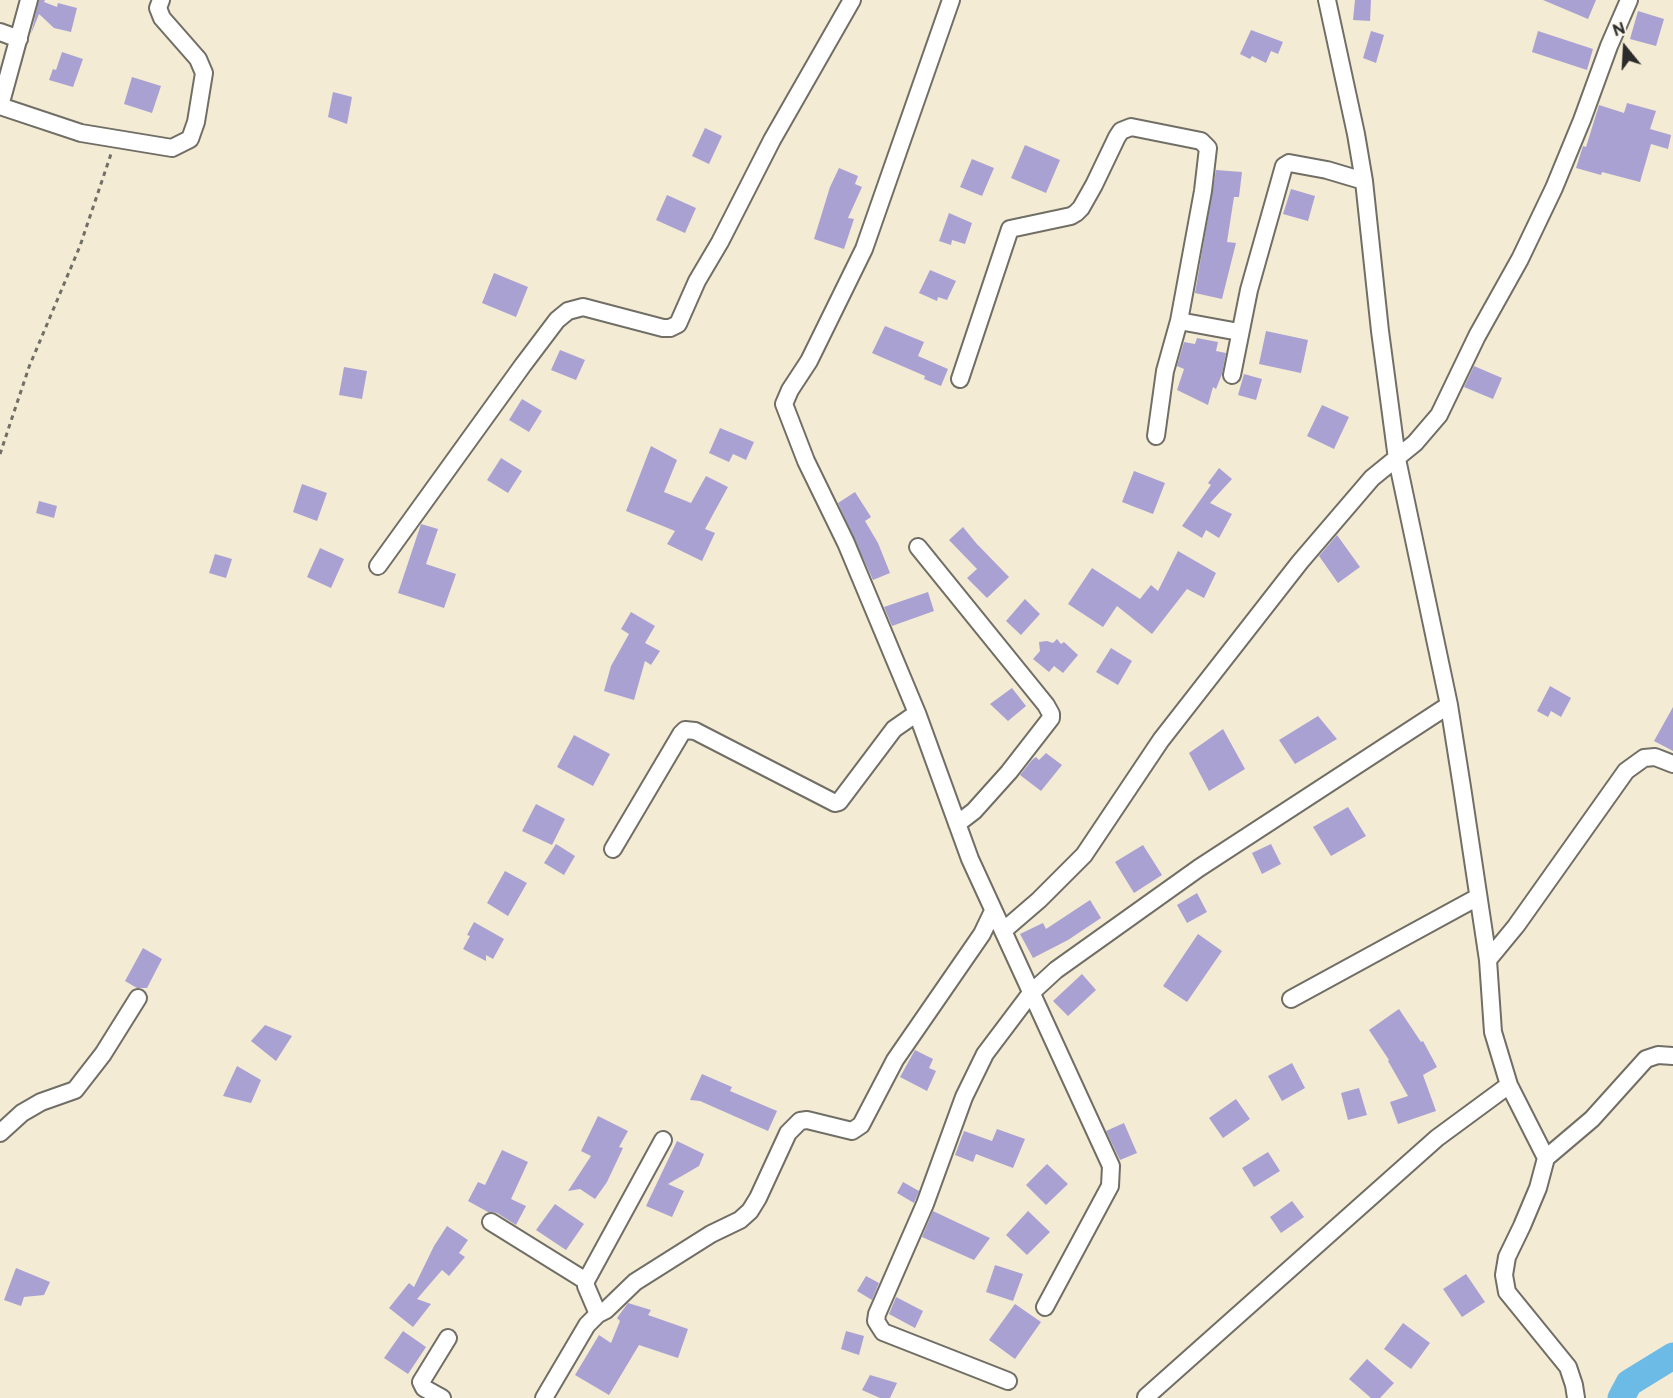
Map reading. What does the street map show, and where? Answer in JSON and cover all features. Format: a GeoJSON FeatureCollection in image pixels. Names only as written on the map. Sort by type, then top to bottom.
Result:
{"type":"FeatureCollection","features":[{"type":"Feature","properties":{"kind":"street"},"geometry":{"type":"LineString","coordinates":[[29,0],[0,106],[81,133],[176,147],[190,140],[196,122],[203,68],[198,59],[162,18],[158,8],[161,0]]}},
{"type":"Feature","properties":{"kind":"street"},"geometry":{"type":"LineString","coordinates":[[378,566],[522,366],[557,320],[568,311],[583,307],[663,328],[670,328],[678,324],[772,140],[852,0]]}},
{"type":"Feature","properties":{"kind":"street"},"geometry":{"type":"LineString","coordinates":[[951,0],[864,249],[809,361],[790,390],[784,404],[806,460],[846,543],[917,712],[970,859],[1108,1158],[1112,1174],[1110,1186],[1045,1307]]}},
{"type":"Feature","properties":{"kind":"street"},"geometry":{"type":"LineString","coordinates":[[1327,0],[1364,181],[1380,332],[1397,459],[1449,705],[1488,960],[1493,1032],[1509,1085],[1546,1158]]}},
{"type":"Feature","properties":{"kind":"street"},"geometry":{"type":"LineString","coordinates":[[1003,931],[1039,900],[1084,855],[1161,740],[1300,562],[1372,478],[1415,443],[1439,415],[1477,336],[1520,259],[1554,188],[1629,0]]}},
{"type":"Feature","properties":{"kind":"street"},"geometry":{"type":"LineString","coordinates":[[0,32],[20,39]]}},
{"type":"Feature","properties":{"kind":"street"},"geometry":{"type":"LineString","coordinates":[[960,379],[1010,229],[1076,213],[1094,185],[1121,131],[1131,127],[1201,141],[1208,148],[1203,191],[1179,321],[1165,371],[1156,436]]}},
{"type":"Feature","properties":{"kind":"street"},"geometry":{"type":"LineString","coordinates":[[1232,375],[1249,290],[1284,166],[1289,163],[1327,170],[1364,181]]}},
{"type":"Feature","properties":{"kind":"street"},"geometry":{"type":"LineString","coordinates":[[1179,321],[1239,332]]}},
{"type":"Feature","properties":{"kind":"street"},"geometry":{"type":"LineString","coordinates":[[918,547],[1051,714],[1051,718],[1009,772],[974,811],[957,824]]}},
{"type":"Feature","properties":{"kind":"street"},"geometry":{"type":"LineString","coordinates":[[1008,1381],[883,1332],[876,1321],[925,1204],[964,1097],[985,1054],[1031,993],[1056,970],[1199,868],[1449,705]]}},
{"type":"Feature","properties":{"kind":"street"},"geometry":{"type":"LineString","coordinates":[[613,849],[685,730],[695,731],[835,803],[839,802],[894,729],[917,712]]}},
{"type":"Feature","properties":{"kind":"street"},"geometry":{"type":"LineString","coordinates":[[1488,960],[1516,926],[1626,771],[1644,758],[1655,757],[1673,764]]}},
{"type":"Feature","properties":{"kind":"street"},"geometry":{"type":"LineString","coordinates":[[1292,999],[1478,897]]}},
{"type":"Feature","properties":{"kind":"street"},"geometry":{"type":"LineString","coordinates":[[544,1398],[587,1325],[598,1314],[606,1310],[635,1282],[711,1234],[740,1220],[750,1211],[788,1133],[800,1121],[807,1120],[852,1131],[861,1125],[895,1060],[982,934],[993,911]]}},
{"type":"Feature","properties":{"kind":"street"},"geometry":{"type":"LineString","coordinates":[[0,1133],[22,1113],[41,1102],[75,1089],[103,1054],[138,998]]}},
{"type":"Feature","properties":{"kind":"street"},"geometry":{"type":"LineString","coordinates":[[1576,1398],[1568,1367],[1507,1293],[1504,1275],[1507,1257],[1538,1188],[1546,1158],[1592,1119],[1646,1059],[1658,1055],[1673,1056]]}},
{"type":"Feature","properties":{"kind":"street"},"geometry":{"type":"LineString","coordinates":[[1146,1397],[1437,1138],[1509,1085]]}},
{"type":"Feature","properties":{"kind":"street"},"geometry":{"type":"LineString","coordinates":[[598,1314],[586,1281],[663,1140]]}},
{"type":"Feature","properties":{"kind":"street"},"geometry":{"type":"LineString","coordinates":[[491,1222],[586,1281]]}},
{"type":"Feature","properties":{"kind":"street"},"geometry":{"type":"LineString","coordinates":[[442,1398],[424,1388],[421,1382],[447,1338]]}},
{"type":"Feature","properties":{"kind":"path"},"geometry":{"type":"LineString","coordinates":[[0,454],[29,367],[80,246],[117,138]]}},
{"type":"Feature","properties":{"kind":"building"},"geometry":{"type":"Polygon","coordinates":[[[39,0],[45,0],[44,2],[57,7],[58,3],[77,8],[71,32],[54,28],[39,14],[31,34],[39,0]]]}},
{"type":"Feature","properties":{"kind":"building"},"geometry":{"type":"Polygon","coordinates":[[[1355,0],[1371,0],[1370,21],[1353,20],[1355,0]]]}},
{"type":"Feature","properties":{"kind":"building"},"geometry":{"type":"Polygon","coordinates":[[[1543,0],[1596,0],[1588,19],[1543,0]]]}},
{"type":"Feature","properties":{"kind":"building"},"geometry":{"type":"Polygon","coordinates":[[[1638,11],[1664,19],[1656,46],[1630,39],[1638,11]]]}},
{"type":"Feature","properties":{"kind":"building"},"geometry":{"type":"Polygon","coordinates":[[[1251,30],[1283,42],[1278,54],[1271,51],[1266,63],[1252,56],[1250,59],[1240,54],[1251,30]]]}},
{"type":"Feature","properties":{"kind":"building"},"geometry":{"type":"Polygon","coordinates":[[[1371,31],[1384,35],[1376,63],[1363,58],[1371,31]]]}},
{"type":"Feature","properties":{"kind":"building"},"geometry":{"type":"Polygon","coordinates":[[[1538,31],[1593,49],[1587,70],[1532,52],[1538,31]]]}},
{"type":"Feature","properties":{"kind":"building"},"geometry":{"type":"Polygon","coordinates":[[[62,52],[83,59],[73,87],[49,80],[53,69],[56,70],[62,52]]]}},
{"type":"Feature","properties":{"kind":"building"},"geometry":{"type":"Polygon","coordinates":[[[132,77],[161,86],[152,113],[124,104],[132,77]]]}},
{"type":"Feature","properties":{"kind":"building"},"geometry":{"type":"Polygon","coordinates":[[[333,92],[352,97],[347,124],[328,117],[333,92]]]}},
{"type":"Feature","properties":{"kind":"building"},"geometry":{"type":"Polygon","coordinates":[[[1627,103],[1656,111],[1650,129],[1671,135],[1668,149],[1651,144],[1640,182],[1576,168],[1583,146],[1586,147],[1599,105],[1624,113],[1627,103]]]}},
{"type":"Feature","properties":{"kind":"building"},"geometry":{"type":"Polygon","coordinates":[[[705,128],[722,136],[709,164],[692,156],[705,128]]]}},
{"type":"Feature","properties":{"kind":"building"},"geometry":{"type":"Polygon","coordinates":[[[1025,145],[1060,160],[1046,193],[1011,178],[1025,145]]]}},
{"type":"Feature","properties":{"kind":"building"},"geometry":{"type":"Polygon","coordinates":[[[972,159],[994,168],[982,196],[960,187],[972,159]]]}},
{"type":"Feature","properties":{"kind":"building"},"geometry":{"type":"Polygon","coordinates":[[[839,168],[858,176],[855,184],[862,187],[848,218],[854,219],[844,249],[814,239],[830,187],[839,168]]]}},
{"type":"Feature","properties":{"kind":"building"},"geometry":{"type":"Polygon","coordinates":[[[1216,170],[1242,172],[1239,197],[1234,197],[1227,242],[1236,243],[1222,299],[1195,293],[1216,170]]]}},
{"type":"Feature","properties":{"kind":"building"},"geometry":{"type":"Polygon","coordinates":[[[1291,189],[1315,196],[1308,221],[1283,214],[1291,189]]]}},
{"type":"Feature","properties":{"kind":"building"},"geometry":{"type":"Polygon","coordinates":[[[667,195],[696,208],[685,233],[656,220],[667,195]]]}},
{"type":"Feature","properties":{"kind":"building"},"geometry":{"type":"Polygon","coordinates":[[[949,213],[972,223],[965,244],[952,240],[951,245],[939,241],[949,213]]]}},
{"type":"Feature","properties":{"kind":"building"},"geometry":{"type":"Polygon","coordinates":[[[930,270],[956,281],[947,300],[938,297],[937,301],[919,293],[930,270]]]}},
{"type":"Feature","properties":{"kind":"building"},"geometry":{"type":"Polygon","coordinates":[[[494,273],[528,287],[516,317],[482,303],[494,273]]]}},
{"type":"Feature","properties":{"kind":"building"},"geometry":{"type":"Polygon","coordinates":[[[885,326],[924,342],[918,356],[948,369],[941,386],[924,379],[925,376],[872,353],[885,326]]]}},
{"type":"Feature","properties":{"kind":"building"},"geometry":{"type":"Polygon","coordinates":[[[1266,331],[1308,340],[1301,373],[1259,364],[1266,331]]]}},
{"type":"Feature","properties":{"kind":"building"},"geometry":{"type":"Polygon","coordinates":[[[1197,338],[1218,342],[1216,351],[1226,353],[1222,374],[1216,389],[1213,387],[1208,405],[1177,390],[1184,369],[1177,366],[1184,342],[1195,344],[1197,338]]]}},
{"type":"Feature","properties":{"kind":"building"},"geometry":{"type":"Polygon","coordinates":[[[560,350],[585,360],[576,380],[551,370],[560,350]]]}},
{"type":"Feature","properties":{"kind":"building"},"geometry":{"type":"Polygon","coordinates":[[[1474,366],[1502,378],[1493,399],[1464,387],[1474,366]]]}},
{"type":"Feature","properties":{"kind":"building"},"geometry":{"type":"Polygon","coordinates":[[[344,367],[367,371],[362,399],[339,395],[344,367]]]}},
{"type":"Feature","properties":{"kind":"building"},"geometry":{"type":"Polygon","coordinates":[[[1244,374],[1262,379],[1256,400],[1238,395],[1244,374]]]}},
{"type":"Feature","properties":{"kind":"building"},"geometry":{"type":"Polygon","coordinates":[[[522,399],[542,411],[529,432],[509,420],[522,399]]]}},
{"type":"Feature","properties":{"kind":"building"},"geometry":{"type":"Polygon","coordinates":[[[1322,405],[1349,417],[1334,449],[1307,436],[1322,405]]]}},
{"type":"Feature","properties":{"kind":"building"},"geometry":{"type":"Polygon","coordinates":[[[720,428],[754,442],[746,460],[733,454],[729,462],[709,453],[720,428]]]}},
{"type":"Feature","properties":{"kind":"building"},"geometry":{"type":"Polygon","coordinates":[[[651,446],[677,460],[664,492],[691,503],[706,476],[728,487],[705,529],[715,533],[702,561],[667,544],[675,531],[626,511],[651,446]]]}},
{"type":"Feature","properties":{"kind":"building"},"geometry":{"type":"Polygon","coordinates":[[[501,458],[522,471],[508,493],[487,480],[501,458]]]}},
{"type":"Feature","properties":{"kind":"building"},"geometry":{"type":"Polygon","coordinates":[[[1219,468],[1232,479],[1210,503],[1232,514],[1219,538],[1206,530],[1202,538],[1182,526],[1211,485],[1208,483],[1219,468]]]}},
{"type":"Feature","properties":{"kind":"building"},"geometry":{"type":"Polygon","coordinates":[[[1134,471],[1165,483],[1153,514],[1122,502],[1134,471]]]}},
{"type":"Feature","properties":{"kind":"building"},"geometry":{"type":"Polygon","coordinates":[[[302,484],[327,493],[317,521],[293,512],[302,484]]]}},
{"type":"Feature","properties":{"kind":"building"},"geometry":{"type":"Polygon","coordinates":[[[855,492],[871,517],[865,521],[878,543],[890,573],[873,580],[838,503],[855,492]]]}},
{"type":"Feature","properties":{"kind":"building"},"geometry":{"type":"Polygon","coordinates":[[[39,501],[57,506],[54,518],[36,513],[39,501]]]}},
{"type":"Feature","properties":{"kind":"building"},"geometry":{"type":"Polygon","coordinates":[[[421,524],[438,529],[426,564],[456,574],[444,608],[398,593],[421,524]]]}},
{"type":"Feature","properties":{"kind":"building"},"geometry":{"type":"Polygon","coordinates":[[[963,527],[1009,577],[987,598],[967,578],[977,569],[949,540],[963,527]]]}},
{"type":"Feature","properties":{"kind":"building"},"geometry":{"type":"Polygon","coordinates":[[[1337,535],[1360,567],[1338,583],[1319,556],[1337,535]]]}},
{"type":"Feature","properties":{"kind":"building"},"geometry":{"type":"Polygon","coordinates":[[[320,548],[344,559],[331,588],[307,577],[320,548]]]}},
{"type":"Feature","properties":{"kind":"building"},"geometry":{"type":"Polygon","coordinates":[[[1178,551],[1216,573],[1204,598],[1187,589],[1152,634],[1117,606],[1103,627],[1068,604],[1092,568],[1140,599],[1151,585],[1158,591],[1178,551]]]}},
{"type":"Feature","properties":{"kind":"building"},"geometry":{"type":"Polygon","coordinates":[[[215,554],[232,559],[226,578],[209,573],[215,554]]]}},
{"type":"Feature","properties":{"kind":"building"},"geometry":{"type":"Polygon","coordinates":[[[928,592],[934,611],[892,626],[884,607],[928,592]]]}},
{"type":"Feature","properties":{"kind":"building"},"geometry":{"type":"Polygon","coordinates":[[[1025,599],[1040,614],[1021,635],[1006,621],[1025,599]]]}},
{"type":"Feature","properties":{"kind":"building"},"geometry":{"type":"Polygon","coordinates":[[[631,612],[655,626],[645,643],[660,651],[651,665],[645,661],[634,700],[604,691],[611,666],[629,634],[621,629],[631,612]]]}},
{"type":"Feature","properties":{"kind":"building"},"geometry":{"type":"Polygon","coordinates":[[[1057,639],[1061,644],[1064,642],[1078,655],[1063,673],[1054,666],[1049,672],[1033,659],[1040,651],[1039,642],[1053,643],[1057,639]]]}},
{"type":"Feature","properties":{"kind":"building"},"geometry":{"type":"Polygon","coordinates":[[[1111,648],[1132,661],[1118,685],[1096,672],[1111,648]]]}},
{"type":"Feature","properties":{"kind":"building"},"geometry":{"type":"Polygon","coordinates":[[[1550,686],[1571,698],[1561,717],[1551,711],[1548,717],[1537,711],[1550,686]]]}},
{"type":"Feature","properties":{"kind":"building"},"geometry":{"type":"Polygon","coordinates":[[[1012,688],[1026,706],[1008,721],[990,704],[1012,688]]]}},
{"type":"Feature","properties":{"kind":"building"},"geometry":{"type":"Polygon","coordinates":[[[1673,707],[1673,751],[1654,741],[1673,707]]]}},
{"type":"Feature","properties":{"kind":"building"},"geometry":{"type":"Polygon","coordinates":[[[1318,716],[1337,739],[1295,764],[1279,740],[1318,716]]]}},
{"type":"Feature","properties":{"kind":"building"},"geometry":{"type":"Polygon","coordinates":[[[1223,729],[1245,769],[1209,791],[1189,753],[1223,729]]]}},
{"type":"Feature","properties":{"kind":"building"},"geometry":{"type":"Polygon","coordinates":[[[574,735],[610,754],[593,786],[557,767],[574,735]]]}},
{"type":"Feature","properties":{"kind":"building"},"geometry":{"type":"Polygon","coordinates":[[[1046,753],[1062,765],[1041,791],[1020,775],[1032,760],[1036,757],[1039,760],[1046,753]]]}},
{"type":"Feature","properties":{"kind":"building"},"geometry":{"type":"Polygon","coordinates":[[[536,804],[565,819],[552,845],[522,831],[536,804]]]}},
{"type":"Feature","properties":{"kind":"building"},"geometry":{"type":"Polygon","coordinates":[[[1348,807],[1366,836],[1331,856],[1313,827],[1348,807]]]}},
{"type":"Feature","properties":{"kind":"building"},"geometry":{"type":"Polygon","coordinates":[[[556,844],[575,856],[564,875],[544,863],[556,844]]]}},
{"type":"Feature","properties":{"kind":"building"},"geometry":{"type":"Polygon","coordinates":[[[1271,844],[1281,864],[1262,874],[1252,853],[1271,844]]]}},
{"type":"Feature","properties":{"kind":"building"},"geometry":{"type":"Polygon","coordinates":[[[1143,845],[1162,875],[1134,893],[1115,862],[1143,845]]]}},
{"type":"Feature","properties":{"kind":"building"},"geometry":{"type":"Polygon","coordinates":[[[505,871],[527,883],[508,916],[487,903],[505,871]]]}},
{"type":"Feature","properties":{"kind":"building"},"geometry":{"type":"Polygon","coordinates":[[[1197,893],[1207,912],[1187,923],[1177,905],[1197,893]]]}},
{"type":"Feature","properties":{"kind":"building"},"geometry":{"type":"Polygon","coordinates":[[[1090,900],[1101,918],[1068,940],[1033,958],[1020,934],[1043,923],[1046,929],[1090,900]]]}},
{"type":"Feature","properties":{"kind":"building"},"geometry":{"type":"Polygon","coordinates":[[[474,922],[504,939],[493,959],[486,955],[486,961],[463,949],[474,922]]]}},
{"type":"Feature","properties":{"kind":"building"},"geometry":{"type":"Polygon","coordinates":[[[1198,934],[1222,951],[1187,1002],[1163,986],[1198,934]]]}},
{"type":"Feature","properties":{"kind":"building"},"geometry":{"type":"Polygon","coordinates":[[[143,948],[162,959],[147,988],[137,988],[125,981],[143,948]]]}},
{"type":"Feature","properties":{"kind":"building"},"geometry":{"type":"Polygon","coordinates":[[[1082,974],[1096,990],[1068,1016],[1053,1001],[1082,974]]]}},
{"type":"Feature","properties":{"kind":"building"},"geometry":{"type":"Polygon","coordinates":[[[1399,1009],[1421,1042],[1423,1041],[1437,1067],[1423,1075],[1436,1111],[1398,1124],[1390,1102],[1408,1096],[1389,1060],[1369,1030],[1399,1009]]]}},
{"type":"Feature","properties":{"kind":"building"},"geometry":{"type":"Polygon","coordinates":[[[265,1025],[292,1036],[276,1061],[251,1041],[265,1025]]]}},
{"type":"Feature","properties":{"kind":"building"},"geometry":{"type":"Polygon","coordinates":[[[915,1050],[933,1059],[929,1068],[936,1071],[927,1091],[900,1077],[915,1050]]]}},
{"type":"Feature","properties":{"kind":"building"},"geometry":{"type":"Polygon","coordinates":[[[1292,1063],[1305,1088],[1282,1101],[1268,1076],[1292,1063]]]}},
{"type":"Feature","properties":{"kind":"building"},"geometry":{"type":"Polygon","coordinates":[[[237,1066],[261,1080],[251,1103],[223,1096],[237,1066]]]}},
{"type":"Feature","properties":{"kind":"building"},"geometry":{"type":"Polygon","coordinates":[[[702,1074],[732,1087],[730,1091],[777,1111],[768,1131],[700,1101],[690,1100],[702,1074]]]}},
{"type":"Feature","properties":{"kind":"building"},"geometry":{"type":"Polygon","coordinates":[[[1359,1088],[1367,1115],[1348,1120],[1341,1093],[1359,1088]]]}},
{"type":"Feature","properties":{"kind":"building"},"geometry":{"type":"Polygon","coordinates":[[[1236,1099],[1250,1119],[1223,1138],[1209,1118],[1236,1099]]]}},
{"type":"Feature","properties":{"kind":"building"},"geometry":{"type":"Polygon","coordinates":[[[598,1116],[628,1131],[619,1147],[623,1148],[607,1182],[595,1199],[580,1189],[568,1191],[591,1156],[581,1151],[598,1116]]]}},
{"type":"Feature","properties":{"kind":"building"},"geometry":{"type":"Polygon","coordinates":[[[1124,1123],[1137,1153],[1120,1160],[1106,1131],[1124,1123]]]}},
{"type":"Feature","properties":{"kind":"building"},"geometry":{"type":"Polygon","coordinates":[[[997,1129],[1025,1139],[1013,1168],[976,1154],[973,1162],[955,1155],[964,1131],[992,1141],[997,1129]]]}},
{"type":"Feature","properties":{"kind":"building"},"geometry":{"type":"Polygon","coordinates":[[[677,1141],[704,1154],[699,1166],[668,1184],[684,1191],[672,1217],[646,1206],[677,1141]]]}},
{"type":"Feature","properties":{"kind":"building"},"geometry":{"type":"Polygon","coordinates":[[[502,1150],[528,1162],[511,1199],[526,1206],[516,1225],[497,1213],[488,1212],[468,1201],[478,1182],[485,1185],[502,1150]]]}},
{"type":"Feature","properties":{"kind":"building"},"geometry":{"type":"Polygon","coordinates":[[[1268,1152],[1280,1171],[1254,1187],[1242,1168],[1268,1152]]]}},
{"type":"Feature","properties":{"kind":"building"},"geometry":{"type":"Polygon","coordinates":[[[1047,1164],[1068,1184],[1046,1205],[1026,1185],[1047,1164]]]}},
{"type":"Feature","properties":{"kind":"building"},"geometry":{"type":"Polygon","coordinates":[[[903,1182],[919,1191],[914,1203],[897,1193],[903,1182]]]}},
{"type":"Feature","properties":{"kind":"building"},"geometry":{"type":"Polygon","coordinates":[[[1292,1201],[1304,1217],[1281,1233],[1270,1217],[1292,1201]]]}},
{"type":"Feature","properties":{"kind":"building"},"geometry":{"type":"Polygon","coordinates":[[[555,1204],[584,1224],[566,1250],[536,1230],[555,1204]]]}},
{"type":"Feature","properties":{"kind":"building"},"geometry":{"type":"Polygon","coordinates":[[[933,1211],[990,1238],[974,1260],[922,1237],[933,1211]]]}},
{"type":"Feature","properties":{"kind":"building"},"geometry":{"type":"Polygon","coordinates":[[[1028,1211],[1050,1232],[1027,1255],[1006,1235],[1028,1211]]]}},
{"type":"Feature","properties":{"kind":"building"},"geometry":{"type":"Polygon","coordinates":[[[447,1226],[468,1240],[459,1253],[465,1257],[449,1276],[442,1270],[417,1299],[431,1304],[413,1327],[389,1308],[409,1283],[414,1287],[434,1246],[447,1226]]]}},
{"type":"Feature","properties":{"kind":"building"},"geometry":{"type":"Polygon","coordinates":[[[995,1265],[1023,1274],[1013,1301],[986,1292],[995,1265]]]}},
{"type":"Feature","properties":{"kind":"building"},"geometry":{"type":"Polygon","coordinates":[[[16,1268],[50,1282],[44,1295],[24,1297],[21,1306],[4,1300],[16,1268]]]}},
{"type":"Feature","properties":{"kind":"building"},"geometry":{"type":"Polygon","coordinates":[[[1466,1274],[1485,1302],[1462,1317],[1443,1289],[1466,1274]]]}},
{"type":"Feature","properties":{"kind":"building"},"geometry":{"type":"Polygon","coordinates":[[[866,1276],[879,1283],[872,1300],[857,1291],[866,1276]]]}},
{"type":"Feature","properties":{"kind":"building"},"geometry":{"type":"Polygon","coordinates":[[[896,1297],[923,1311],[915,1328],[889,1314],[896,1297]]]}},
{"type":"Feature","properties":{"kind":"building"},"geometry":{"type":"Polygon","coordinates":[[[628,1303],[651,1310],[648,1315],[688,1329],[678,1358],[639,1345],[609,1395],[575,1375],[599,1335],[611,1343],[620,1321],[617,1318],[628,1303]]]}},
{"type":"Feature","properties":{"kind":"building"},"geometry":{"type":"Polygon","coordinates":[[[1015,1304],[1041,1322],[1015,1359],[989,1340],[1015,1304]]]}},
{"type":"Feature","properties":{"kind":"building"},"geometry":{"type":"Polygon","coordinates":[[[1403,1323],[1430,1343],[1411,1369],[1384,1349],[1403,1323]]]}},
{"type":"Feature","properties":{"kind":"building"},"geometry":{"type":"Polygon","coordinates":[[[403,1331],[426,1347],[408,1374],[384,1358],[403,1331]]]}},
{"type":"Feature","properties":{"kind":"building"},"geometry":{"type":"Polygon","coordinates":[[[846,1331],[864,1336],[859,1355],[841,1349],[846,1331]]]}},
{"type":"Feature","properties":{"kind":"building"},"geometry":{"type":"Polygon","coordinates":[[[1367,1359],[1394,1383],[1380,1398],[1371,1398],[1349,1379],[1367,1359]]]}},
{"type":"Feature","properties":{"kind":"building"},"geometry":{"type":"Polygon","coordinates":[[[870,1375],[897,1383],[890,1398],[880,1398],[862,1390],[870,1375]]]}},
{"type":"Feature","properties":{"kind":"waterway"},"geometry":{"type":"LineString","coordinates":[[1621,1398],[1629,1383],[1673,1356]]}}]}
